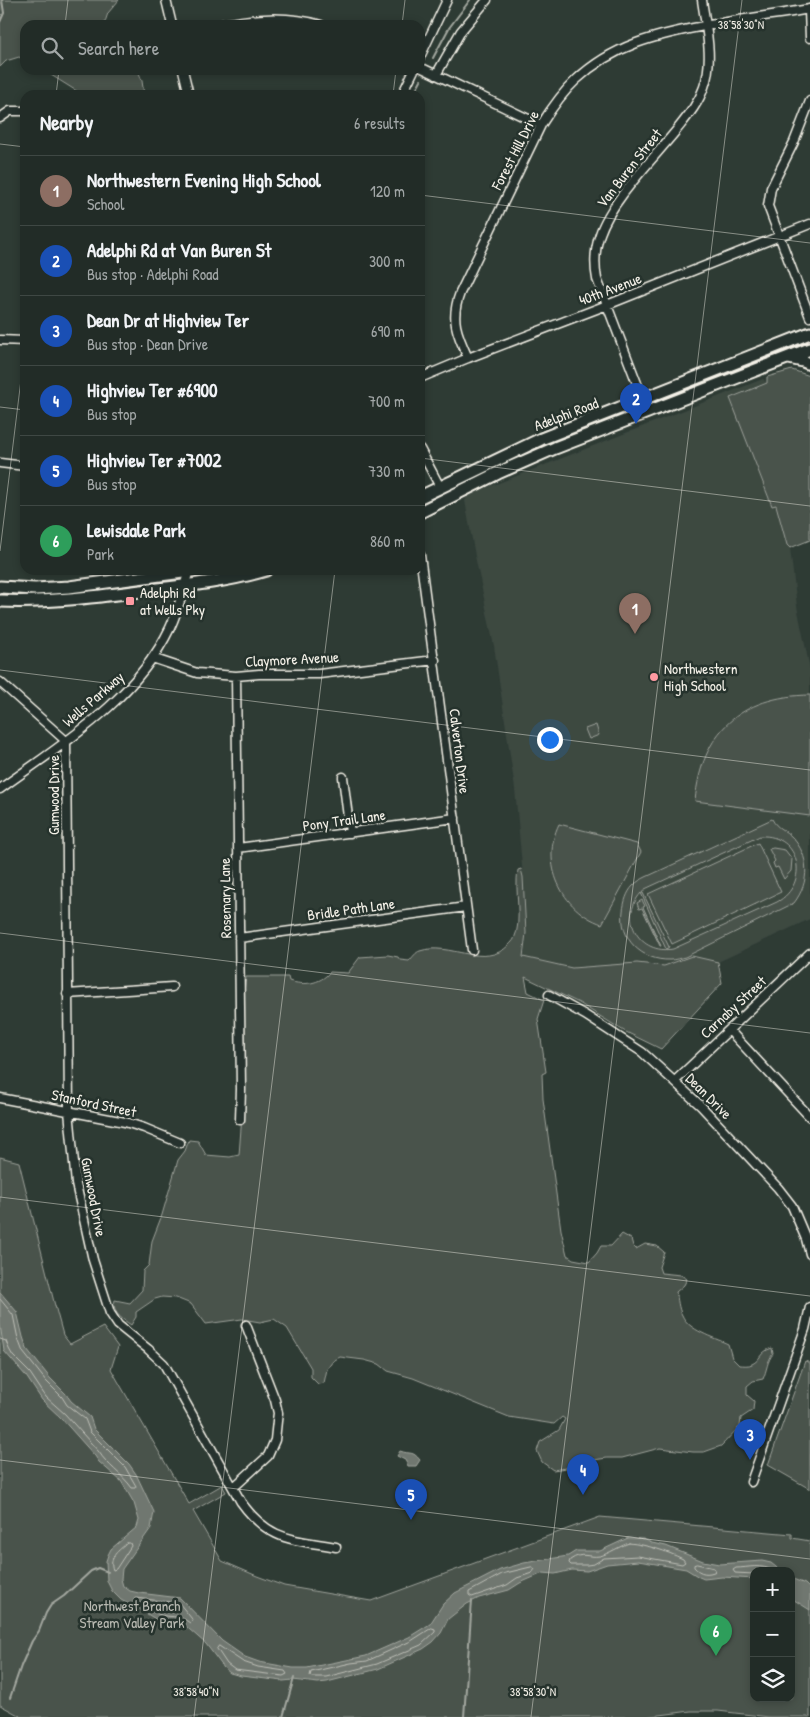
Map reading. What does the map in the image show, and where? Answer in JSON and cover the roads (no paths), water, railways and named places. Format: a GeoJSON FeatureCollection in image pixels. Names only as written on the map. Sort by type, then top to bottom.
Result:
{"type":"FeatureCollection","features":[{"type":"Feature","properties":{"kind":"main road","name":"Adelphi Road"},"geometry":{"type":"LineString","coordinates":[[425,494],[541,439],[810,333]]}},
{"type":"Feature","properties":{"kind":"main road","name":"Adelphi Road"},"geometry":{"type":"LineString","coordinates":[[425,510],[521,463],[810,350]]}},
{"type":"Feature","properties":{"kind":"main road"},"geometry":{"type":"LineString","coordinates":[[787,358],[810,364]]}},
{"type":"Feature","properties":{"kind":"main road"},"geometry":{"type":"LineString","coordinates":[[0,587],[35,589],[69,587],[156,575]]}},
{"type":"Feature","properties":{"kind":"main road"},"geometry":{"type":"LineString","coordinates":[[0,600],[61,601],[184,586],[246,575]]}},
{"type":"Feature","properties":{"kind":"street"},"geometry":{"type":"LineString","coordinates":[[166,0],[171,20]]}},
{"type":"Feature","properties":{"kind":"street"},"geometry":{"type":"LineString","coordinates":[[425,46],[447,0]]}},
{"type":"Feature","properties":{"kind":"street"},"geometry":{"type":"LineString","coordinates":[[436,75],[461,31],[488,0]]}},
{"type":"Feature","properties":{"kind":"street","name":"Van Buren Street"},"geometry":{"type":"LineString","coordinates":[[648,412],[597,279],[594,266],[600,234],[607,220],[622,197],[686,119],[699,99],[708,68],[708,47],[702,0]]}},
{"type":"Feature","properties":{"kind":"street"},"geometry":{"type":"LineString","coordinates":[[810,9],[810,38]]}},
{"type":"Feature","properties":{"kind":"street","name":"Forest Hill Drive"},"geometry":{"type":"LineString","coordinates":[[468,358],[456,330],[455,317],[458,300],[541,125],[554,105],[575,80],[608,56],[648,38],[706,26],[810,9]]}},
{"type":"Feature","properties":{"kind":"street"},"geometry":{"type":"LineString","coordinates":[[245,20],[276,18],[299,20]]}},
{"type":"Feature","properties":{"kind":"street"},"geometry":{"type":"LineString","coordinates":[[425,70],[541,125]]}},
{"type":"Feature","properties":{"kind":"street"},"geometry":{"type":"LineString","coordinates":[[184,75],[188,90]]}},
{"type":"Feature","properties":{"kind":"street"},"geometry":{"type":"LineString","coordinates":[[404,90],[412,75]]}},
{"type":"Feature","properties":{"kind":"street"},"geometry":{"type":"LineString","coordinates":[[810,101],[794,142],[769,194],[769,212],[810,317]]}},
{"type":"Feature","properties":{"kind":"street"},"geometry":{"type":"LineString","coordinates":[[0,118],[14,110],[20,111]]}},
{"type":"Feature","properties":{"kind":"street","name":"40th Avenue"},"geometry":{"type":"LineString","coordinates":[[425,376],[810,224]]}},
{"type":"Feature","properties":{"kind":"street"},"geometry":{"type":"LineString","coordinates":[[0,340],[20,341]]}},
{"type":"Feature","properties":{"kind":"street"},"geometry":{"type":"LineString","coordinates":[[425,458],[440,487]]}},
{"type":"Feature","properties":{"kind":"street"},"geometry":{"type":"LineString","coordinates":[[0,463],[20,465]]}},
{"type":"Feature","properties":{"kind":"street","name":"Wells Parkway"},"geometry":{"type":"LineString","coordinates":[[0,789],[114,702],[138,677],[171,626],[190,575]]}},
{"type":"Feature","properties":{"kind":"street","name":"Calverton Drive"},"geometry":{"type":"LineString","coordinates":[[423,575],[472,950]]}},
{"type":"Feature","properties":{"kind":"street","name":"Claymore Avenue"},"geometry":{"type":"LineString","coordinates":[[152,658],[187,670],[207,674],[236,676],[319,674],[435,660]]}},
{"type":"Feature","properties":{"kind":"street","name":"Rosemary Lane"},"geometry":{"type":"LineString","coordinates":[[236,676],[240,1120]]}},
{"type":"Feature","properties":{"kind":"street"},"geometry":{"type":"LineString","coordinates":[[0,682],[66,740]]}},
{"type":"Feature","properties":{"kind":"street","name":"Gumwood Drive"},"geometry":{"type":"LineString","coordinates":[[66,740],[69,1111],[76,1184],[93,1260],[110,1312],[118,1325],[164,1364],[234,1487],[240,1502],[256,1521],[277,1535],[336,1548]]}},
{"type":"Feature","properties":{"kind":"street"},"geometry":{"type":"LineString","coordinates":[[343,776],[350,833]]}},
{"type":"Feature","properties":{"kind":"street","name":"Pony Trail Lane"},"geometry":{"type":"LineString","coordinates":[[238,848],[455,818]]}},
{"type":"Feature","properties":{"kind":"street","name":"Bridle Path Lane"},"geometry":{"type":"LineString","coordinates":[[239,938],[466,908]]}},
{"type":"Feature","properties":{"kind":"street","name":"Carnaby Street"},"geometry":{"type":"LineString","coordinates":[[675,1081],[810,953]]}},
{"type":"Feature","properties":{"kind":"street"},"geometry":{"type":"LineString","coordinates":[[67,994],[172,987]]}},
{"type":"Feature","properties":{"kind":"street","name":"Dean Drive"},"geometry":{"type":"LineString","coordinates":[[548,995],[626,1040],[649,1057],[675,1081],[733,1139],[778,1188],[792,1206],[808,1238],[810,1254]]}},
{"type":"Feature","properties":{"kind":"street"},"geometry":{"type":"LineString","coordinates":[[729,1030],[810,1117]]}},
{"type":"Feature","properties":{"kind":"street","name":"Stanford Street"},"geometry":{"type":"LineString","coordinates":[[0,1098],[135,1125],[180,1143]]}},
{"type":"Feature","properties":{"kind":"street"},"geometry":{"type":"LineString","coordinates":[[751,1482],[805,1329],[810,1307]]}},
{"type":"Feature","properties":{"kind":"street"},"geometry":{"type":"LineString","coordinates":[[234,1487],[268,1456],[275,1440],[278,1421],[275,1400],[246,1325]]}},
{"type":"Feature","properties":{"kind":"water"},"geometry":{"type":"Polygon","coordinates":[[[0,1292],[17,1312],[27,1349],[71,1401],[90,1417],[94,1429],[129,1464],[136,1474],[154,1512],[151,1528],[122,1569],[121,1579],[123,1586],[130,1591],[139,1593],[180,1598],[222,1641],[245,1657],[259,1662],[293,1668],[307,1668],[366,1656],[409,1637],[430,1624],[443,1604],[455,1593],[500,1570],[524,1563],[568,1556],[576,1551],[600,1551],[628,1538],[643,1539],[666,1546],[703,1561],[719,1564],[762,1561],[771,1563],[776,1567],[750,1567],[750,1579],[722,1577],[704,1579],[686,1569],[638,1561],[607,1564],[587,1571],[572,1570],[555,1574],[543,1573],[509,1590],[479,1598],[467,1604],[448,1619],[441,1633],[433,1642],[423,1649],[378,1669],[318,1683],[293,1680],[283,1681],[230,1673],[206,1644],[181,1622],[157,1620],[121,1600],[112,1591],[107,1581],[106,1561],[111,1549],[137,1527],[139,1520],[134,1503],[121,1481],[99,1462],[61,1418],[42,1400],[26,1376],[4,1351],[0,1324],[0,1292]]]}},
{"type":"Feature","properties":{"kind":"water"},"geometry":{"type":"Polygon","coordinates":[[[400,1451],[417,1457],[420,1460],[416,1466],[408,1466],[405,1460],[397,1456],[400,1451]]]}},
{"type":"Feature","properties":{"kind":"water"},"geometry":{"type":"Polygon","coordinates":[[[795,1580],[805,1584],[810,1589],[810,1610],[795,1601],[795,1580]]]}},
{"type":"Feature","properties":{"kind":"waterway"},"geometry":{"type":"LineString","coordinates":[[0,22],[4,13],[2,0]]}},
{"type":"Feature","properties":{"kind":"waterway"},"geometry":{"type":"LineString","coordinates":[[433,58],[449,28],[470,0]]}},
{"type":"Feature","properties":{"kind":"waterway"},"geometry":{"type":"LineString","coordinates":[[416,90],[421,80]]}},
{"type":"Feature","properties":{"kind":"waterway"},"geometry":{"type":"LineString","coordinates":[[10,1698],[32,1641],[39,1631],[51,1605],[64,1596],[91,1571],[98,1568],[108,1572]]}},
{"type":"Feature","properties":{"kind":"waterway"},"geometry":{"type":"LineString","coordinates":[[464,1717],[472,1600]]}},
{"type":"Feature","properties":{"kind":"waterway"},"geometry":{"type":"LineString","coordinates":[[283,1717],[294,1678]]}},
{"type":"Feature","properties":{"kind":"place","name":"Adelphi Rd at Van Buren St"},"geometry":{"type":"Point","coordinates":[636,424]}},
{"type":"Feature","properties":{"kind":"place","name":"Adelphi Rd at Wells Pky"},"geometry":{"type":"Point","coordinates":[130,601]}},
{"type":"Feature","properties":{"kind":"place","name":"Northwestern Evening High School"},"geometry":{"type":"Point","coordinates":[635,634]}},
{"type":"Feature","properties":{"kind":"place","name":"Northwestern High School"},"geometry":{"type":"Point","coordinates":[654,677]}},
{"type":"Feature","properties":{"kind":"place","name":"Dean Dr at Highview Ter"},"geometry":{"type":"Point","coordinates":[750,1460]}},
{"type":"Feature","properties":{"kind":"place","name":"Highview Ter #6900"},"geometry":{"type":"Point","coordinates":[583,1495]}},
{"type":"Feature","properties":{"kind":"place","name":"Highview Ter #7002"},"geometry":{"type":"Point","coordinates":[411,1520]}},
{"type":"Feature","properties":{"kind":"place","name":"Lewisdale Park"},"geometry":{"type":"Point","coordinates":[716,1656]}},
{"type":"Feature","properties":{"kind":"park label","name":"Northwest Branch Stream Valley Park"},"geometry":{"type":"Point","coordinates":[132,1614]}}]}
